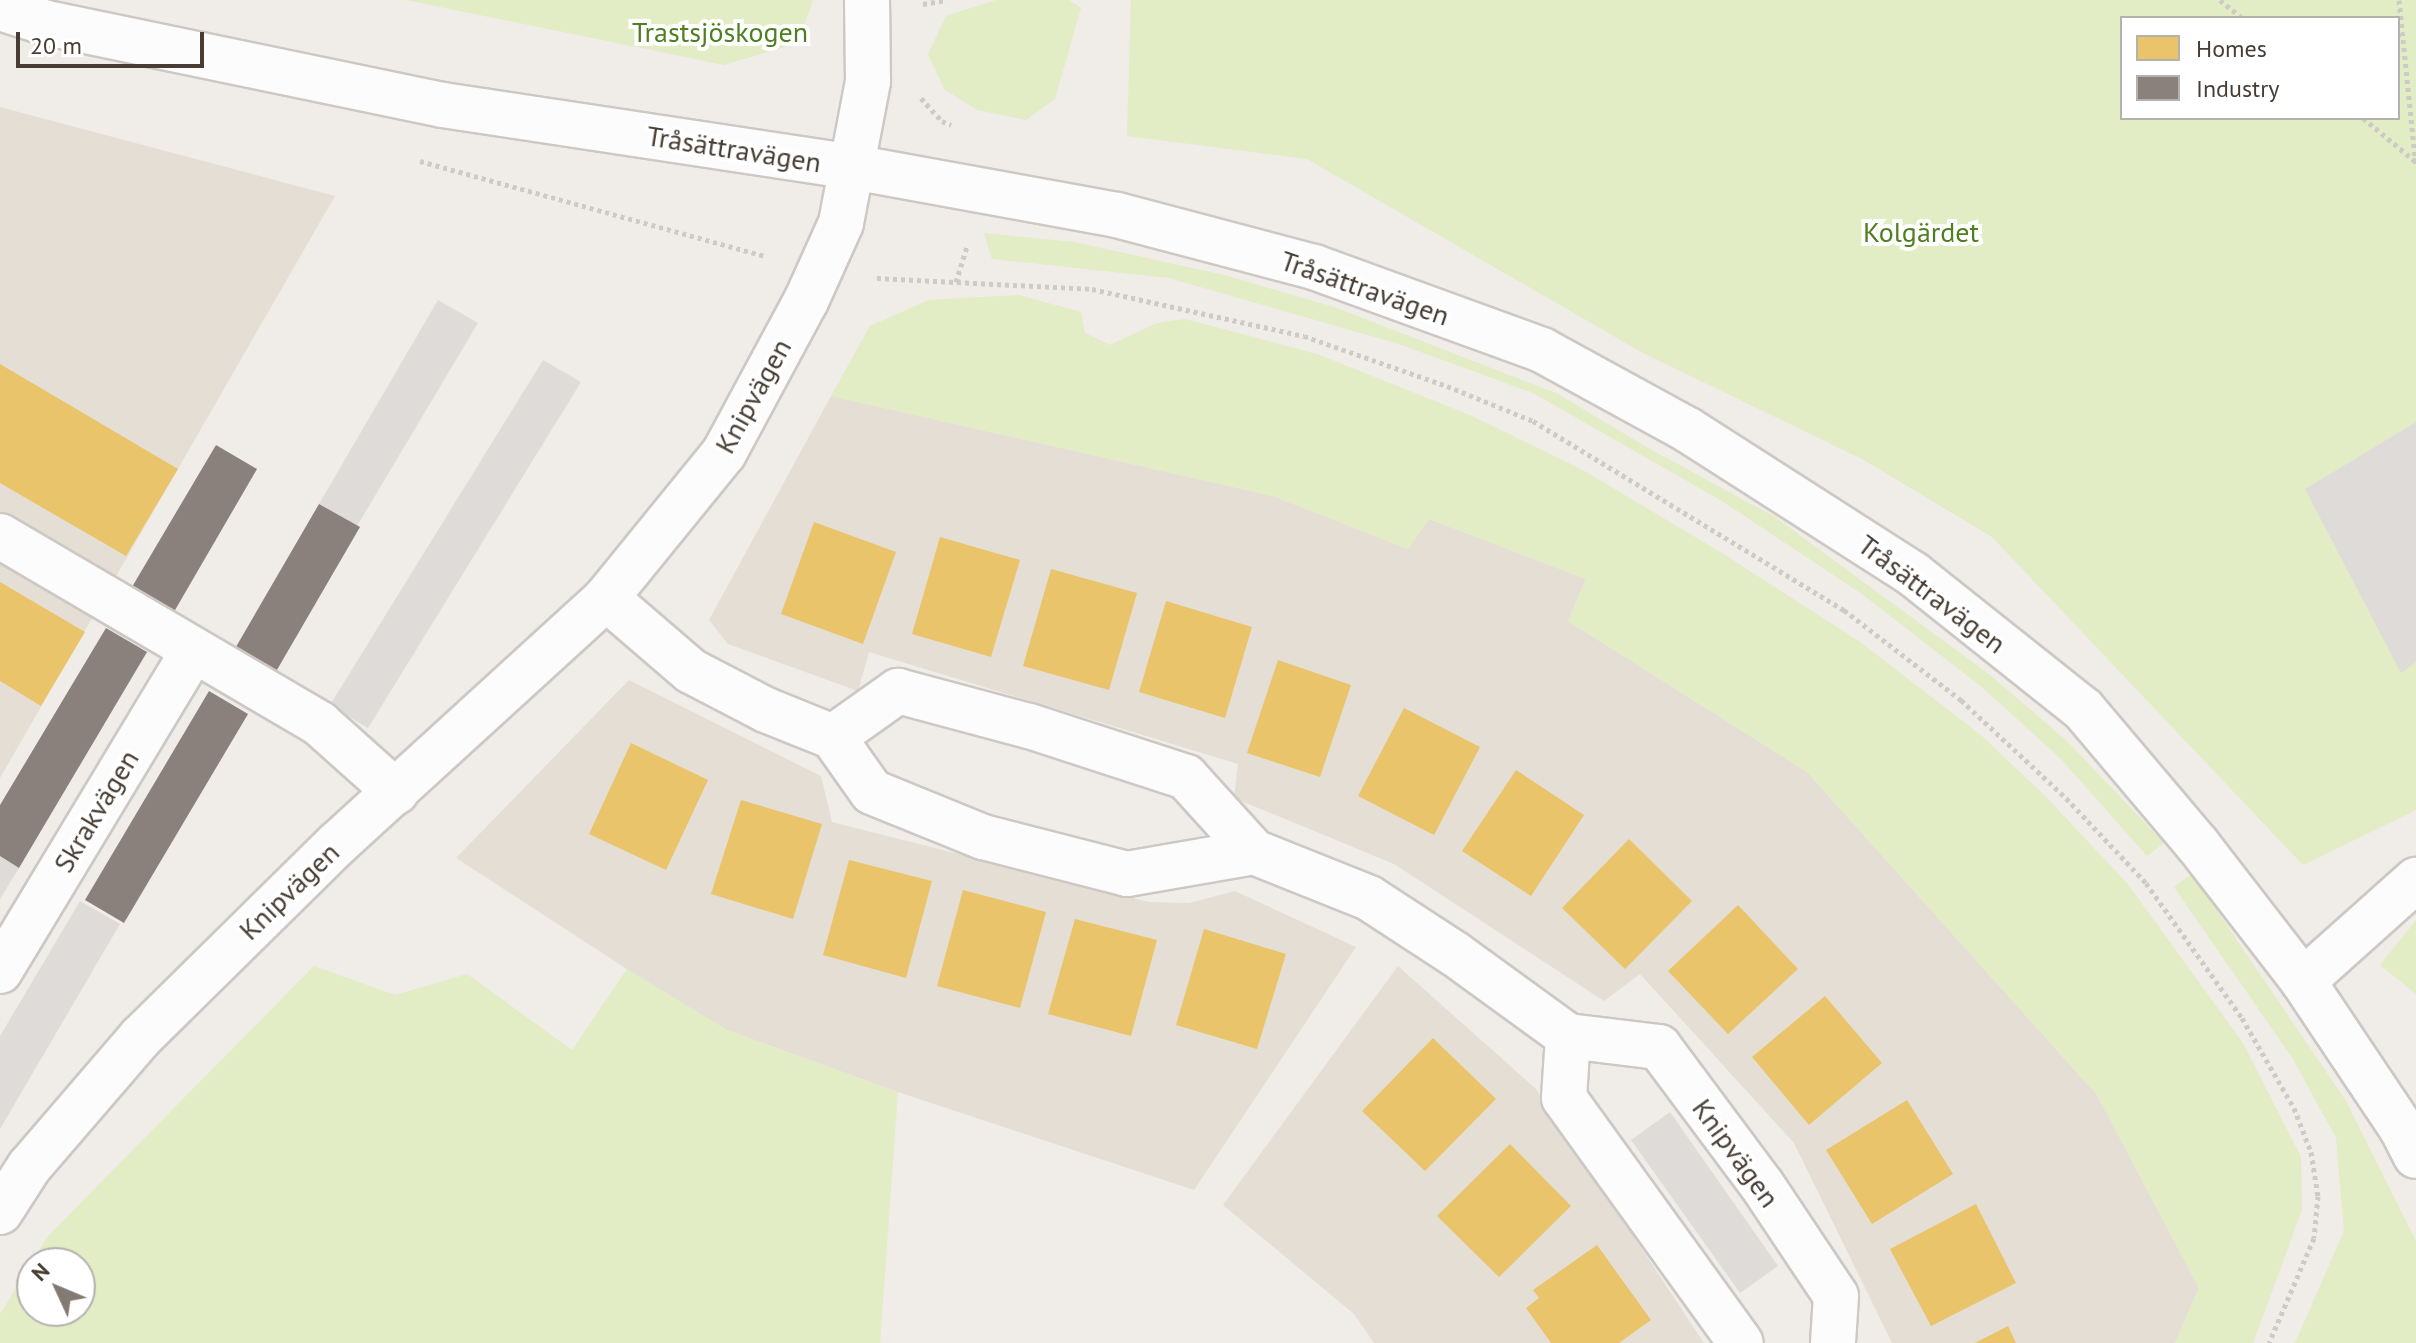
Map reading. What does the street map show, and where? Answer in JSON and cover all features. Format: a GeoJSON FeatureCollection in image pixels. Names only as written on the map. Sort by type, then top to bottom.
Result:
{"type":"FeatureCollection","features":[{"type":"Feature","properties":{"kind":"street","name":"Knipvägen"},"geometry":{"type":"LineString","coordinates":[[0,1212],[29,1167],[141,1037],[264,914],[606,598],[724,453],[841,223],[868,81],[867,0]]}},
{"type":"Feature","properties":{"kind":"street","name":"Tråsättravägen"},"geometry":{"type":"LineString","coordinates":[[0,8],[47,23],[443,105],[853,167],[1117,215],[1314,267],[1542,350],[1688,430],[1913,574],[2083,709],[2198,845],[2303,981],[2402,1129],[2416,1156]]}},
{"type":"Feature","properties":{"kind":"street"},"geometry":{"type":"LineString","coordinates":[[0,536],[320,724],[396,792]]}},
{"type":"Feature","properties":{"kind":"street"},"geometry":{"type":"LineString","coordinates":[[606,598],[691,671],[766,710],[833,737],[872,792],[983,837],[1127,874],[1254,852]]}},
{"type":"Feature","properties":{"kind":"street","name":"Skrakvägen"},"geometry":{"type":"LineString","coordinates":[[0,971],[193,651]]}},
{"type":"Feature","properties":{"kind":"street","name":"Knipvägen"},"geometry":{"type":"LineString","coordinates":[[833,737],[898,691],[1015,722],[1186,777],[1254,852],[1369,898],[1455,954],[1568,1036],[1659,1047],[1762,1185],[1836,1296],[1833,1343]]}},
{"type":"Feature","properties":{"kind":"street"},"geometry":{"type":"LineString","coordinates":[[2303,981],[2416,880]]}},
{"type":"Feature","properties":{"kind":"street"},"geometry":{"type":"LineString","coordinates":[[1568,1036],[1564,1098],[1741,1343]]}},
{"type":"Feature","properties":{"kind":"path"},"geometry":{"type":"LineString","coordinates":[[2220,0],[2240,16]]}},
{"type":"Feature","properties":{"kind":"path"},"geometry":{"type":"LineString","coordinates":[[2399,0],[2416,167]]}},
{"type":"Feature","properties":{"kind":"path"},"geometry":{"type":"LineString","coordinates":[[2365,120],[2415,161]]}},
{"type":"Feature","properties":{"kind":"path"},"geometry":{"type":"LineString","coordinates":[[405,157],[743,252],[879,278],[1092,289],[1304,336],[1447,386],[1533,421],[1844,610],[1961,700],[2066,798],[2146,883],[2242,1018],[2294,1108],[2311,1152],[2318,1196],[2314,1238],[2269,1343]]}},
{"type":"Feature","properties":{"kind":"shaded area"},"geometry":{"type":"Polygon","coordinates":[[[0,107],[335,196],[0,778],[0,107]]]}},
{"type":"Feature","properties":{"kind":"shaded area"},"geometry":{"type":"Polygon","coordinates":[[[438,300],[478,323],[357,526],[319,504],[438,300]]]}},
{"type":"Feature","properties":{"kind":"shaded area"},"geometry":{"type":"Polygon","coordinates":[[[543,360],[581,382],[368,728],[330,705],[543,360]]]}},
{"type":"Feature","properties":{"kind":"shaded area"},"geometry":{"type":"Polygon","coordinates":[[[831,396],[1273,496],[1408,549],[1429,519],[1586,579],[1568,621],[1807,772],[2097,1095],[2199,1288],[2175,1343],[1892,1343],[1794,1143],[1640,974],[1604,1001],[1394,864],[1234,798],[1238,764],[869,652],[858,691],[728,644],[709,620],[831,396]]]}},
{"type":"Feature","properties":{"kind":"shaded area"},"geometry":{"type":"Polygon","coordinates":[[[2416,422],[2416,662],[2401,673],[2305,489],[2416,422]]]}},
{"type":"Feature","properties":{"kind":"shaded area"},"geometry":{"type":"Polygon","coordinates":[[[629,680],[821,776],[832,822],[1149,902],[1189,903],[1235,891],[1356,947],[1194,1190],[898,1092],[713,1025],[456,858],[629,680]]]}},
{"type":"Feature","properties":{"kind":"shaded area"},"geometry":{"type":"Polygon","coordinates":[[[0,856],[19,868],[0,899],[0,856]]]}},
{"type":"Feature","properties":{"kind":"shaded area"},"geometry":{"type":"Polygon","coordinates":[[[80,901],[120,924],[0,1129],[0,1036],[80,901]]]}},
{"type":"Feature","properties":{"kind":"shaded area"},"geometry":{"type":"Polygon","coordinates":[[[1398,966],[1536,1089],[1704,1343],[1374,1343],[1354,1314],[1223,1205],[1398,966]]]}},
{"type":"Feature","properties":{"kind":"shaded area"},"geometry":{"type":"Polygon","coordinates":[[[1670,1112],[1778,1266],[1740,1293],[1631,1140],[1670,1112]]]}},
{"type":"Feature","properties":{"kind":"green space","name":"Trastsjöskogen"},"geometry":{"type":"Polygon","coordinates":[[[406,0],[813,0],[798,43],[724,65],[406,0]]]}},
{"type":"Feature","properties":{"kind":"green space"},"geometry":{"type":"Polygon","coordinates":[[[996,0],[1069,0],[1081,8],[1055,99],[1026,120],[977,110],[944,89],[928,54],[946,16],[996,0]]]}},
{"type":"Feature","properties":{"kind":"green space","name":"Kolgärdet"},"geometry":{"type":"Polygon","coordinates":[[[1131,0],[2416,0],[2416,422],[2305,489],[2401,672],[2416,662],[2416,810],[2303,865],[1992,537],[1864,460],[1643,353],[1307,159],[1127,136],[1131,0]]]}},
{"type":"Feature","properties":{"kind":"green space"},"geometry":{"type":"Polygon","coordinates":[[[984,233],[1074,242],[1224,275],[1334,307],[1558,394],[1650,449],[1775,517],[1990,675],[2067,741],[2164,843],[2147,856],[2061,759],[1983,688],[1862,594],[1722,501],[1533,393],[1399,344],[1169,278],[992,259],[984,233]]]}},
{"type":"Feature","properties":{"kind":"green space"},"geometry":{"type":"Polygon","coordinates":[[[1019,295],[1081,312],[1085,333],[1110,345],[1157,323],[1185,319],[1317,354],[1472,416],[1581,469],[1722,553],[1860,642],[1982,736],[2046,797],[2127,883],[2243,1043],[2301,1157],[2302,1210],[2253,1343],[2175,1343],[2199,1288],[2097,1095],[1807,772],[1568,621],[1586,579],[1429,519],[1408,549],[1273,496],[831,396],[870,326],[929,300],[1019,295]]]}},
{"type":"Feature","properties":{"kind":"green space"},"geometry":{"type":"Polygon","coordinates":[[[2192,874],[2346,1101],[2416,1241],[2416,1343],[2295,1343],[2344,1231],[2336,1138],[2293,1059],[2174,887],[2192,874]]]}},
{"type":"Feature","properties":{"kind":"green space"},"geometry":{"type":"Polygon","coordinates":[[[2416,920],[2416,994],[2380,965],[2416,920]]]}},
{"type":"Feature","properties":{"kind":"green space"},"geometry":{"type":"Polygon","coordinates":[[[314,966],[395,995],[467,974],[572,1050],[627,969],[729,1031],[898,1092],[880,1343],[0,1343],[0,1314],[16,1288],[16,1327],[96,1327],[96,1247],[41,1247],[48,1236],[314,966]]]}},
{"type":"Feature","properties":{"kind":"building: Homes"},"geometry":{"type":"Polygon","coordinates":[[[0,364],[178,469],[126,556],[0,483],[0,364]]]}},
{"type":"Feature","properties":{"kind":"building: Homes"},"geometry":{"type":"Polygon","coordinates":[[[814,522],[896,552],[863,644],[781,614],[814,522]]]}},
{"type":"Feature","properties":{"kind":"building: Homes"},"geometry":{"type":"Polygon","coordinates":[[[940,537],[1020,560],[991,657],[912,634],[940,537]]]}},
{"type":"Feature","properties":{"kind":"building: Homes"},"geometry":{"type":"Polygon","coordinates":[[[1051,569],[1137,593],[1109,690],[1023,666],[1051,569]]]}},
{"type":"Feature","properties":{"kind":"building: Homes"},"geometry":{"type":"Polygon","coordinates":[[[0,582],[85,632],[41,706],[0,681],[0,582]]]}},
{"type":"Feature","properties":{"kind":"building: Homes"},"geometry":{"type":"Polygon","coordinates":[[[1166,601],[1252,627],[1225,718],[1139,692],[1166,601]]]}},
{"type":"Feature","properties":{"kind":"building: Homes"},"geometry":{"type":"Polygon","coordinates":[[[1278,660],[1351,685],[1320,777],[1247,753],[1278,660]]]}},
{"type":"Feature","properties":{"kind":"building: Homes"},"geometry":{"type":"Polygon","coordinates":[[[1404,708],[1480,747],[1434,835],[1358,796],[1404,708]]]}},
{"type":"Feature","properties":{"kind":"building: Homes"},"geometry":{"type":"Polygon","coordinates":[[[631,743],[708,780],[666,870],[589,834],[631,743]]]}},
{"type":"Feature","properties":{"kind":"building: Homes"},"geometry":{"type":"Polygon","coordinates":[[[1516,770],[1584,815],[1531,896],[1462,851],[1516,770]]]}},
{"type":"Feature","properties":{"kind":"building: Homes"},"geometry":{"type":"Polygon","coordinates":[[[741,800],[822,824],[793,919],[711,894],[741,800]]]}},
{"type":"Feature","properties":{"kind":"building: Homes"},"geometry":{"type":"Polygon","coordinates":[[[1629,839],[1692,901],[1625,969],[1562,908],[1629,839]]]}},
{"type":"Feature","properties":{"kind":"building: Homes"},"geometry":{"type":"Polygon","coordinates":[[[849,860],[932,881],[906,978],[823,955],[849,860]]]}},
{"type":"Feature","properties":{"kind":"building: Homes"},"geometry":{"type":"Polygon","coordinates":[[[963,890],[1046,912],[1020,1008],[937,986],[963,890]]]}},
{"type":"Feature","properties":{"kind":"building: Homes"},"geometry":{"type":"Polygon","coordinates":[[[1738,905],[1798,969],[1728,1034],[1668,971],[1738,905]]]}},
{"type":"Feature","properties":{"kind":"building: Homes"},"geometry":{"type":"Polygon","coordinates":[[[1075,919],[1157,940],[1131,1036],[1048,1014],[1075,919]]]}},
{"type":"Feature","properties":{"kind":"building: Homes"},"geometry":{"type":"Polygon","coordinates":[[[1204,929],[1286,954],[1257,1049],[1176,1025],[1204,929]]]}},
{"type":"Feature","properties":{"kind":"building: Homes"},"geometry":{"type":"Polygon","coordinates":[[[1825,996],[1882,1063],[1809,1125],[1752,1057],[1825,996]]]}},
{"type":"Feature","properties":{"kind":"building: Homes"},"geometry":{"type":"Polygon","coordinates":[[[1433,1038],[1496,1099],[1425,1171],[1362,1111],[1433,1038]]]}},
{"type":"Feature","properties":{"kind":"building: Homes"},"geometry":{"type":"Polygon","coordinates":[[[1907,1100],[1953,1174],[1872,1224],[1826,1150],[1907,1100]]]}},
{"type":"Feature","properties":{"kind":"building: Homes"},"geometry":{"type":"Polygon","coordinates":[[[1510,1144],[1571,1206],[1499,1277],[1437,1216],[1510,1144]]]}},
{"type":"Feature","properties":{"kind":"building: Homes"},"geometry":{"type":"Polygon","coordinates":[[[1976,1204],[2016,1283],[1931,1326],[1890,1249],[1976,1204]]]}},
{"type":"Feature","properties":{"kind":"building: Homes"},"geometry":{"type":"Polygon","coordinates":[[[1597,1245],[1651,1320],[1619,1343],[1551,1343],[1526,1308],[1539,1298],[1533,1290],[1597,1245]]]}},
{"type":"Feature","properties":{"kind":"building: Homes"},"geometry":{"type":"Polygon","coordinates":[[[2008,1326],[2016,1343],[1975,1343],[2008,1326]]]}},
{"type":"Feature","properties":{"kind":"building: Industry"},"geometry":{"type":"Polygon","coordinates":[[[216,445],[257,469],[171,617],[129,592],[216,445]]]}},
{"type":"Feature","properties":{"kind":"building: Industry"},"geometry":{"type":"Polygon","coordinates":[[[319,504],[360,527],[274,675],[233,652],[319,504]]]}},
{"type":"Feature","properties":{"kind":"building: Industry"},"geometry":{"type":"Polygon","coordinates":[[[106,628],[147,652],[19,868],[0,856],[0,805],[106,628]]]}},
{"type":"Feature","properties":{"kind":"building: Industry"},"geometry":{"type":"Polygon","coordinates":[[[209,691],[248,714],[124,923],[85,900],[209,691]]]}}]}
